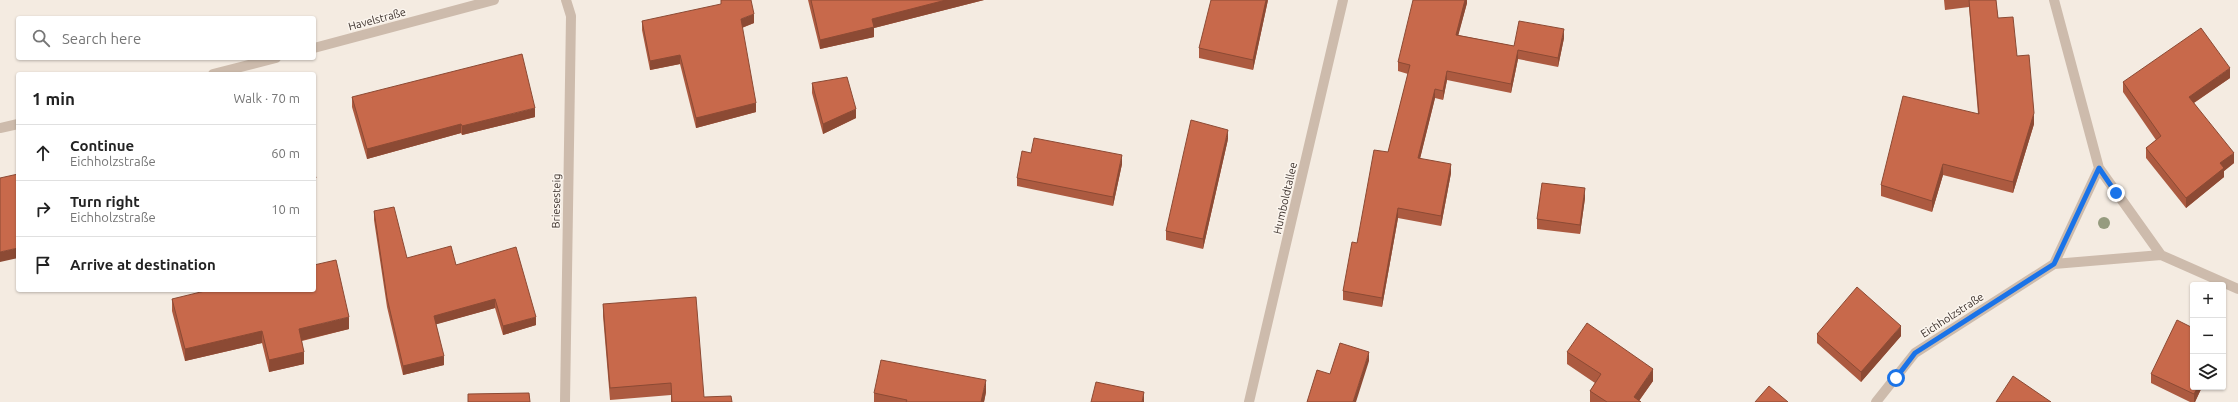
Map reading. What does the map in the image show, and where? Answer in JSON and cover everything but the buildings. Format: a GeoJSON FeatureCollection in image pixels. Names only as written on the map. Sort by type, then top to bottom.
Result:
{"type":"FeatureCollection","features":[{"type":"Feature","properties":{"kind":"street","name":"Havelstraße"},"geometry":{"type":"LineString","coordinates":[[316,47],[494,0]]}},
{"type":"Feature","properties":{"kind":"street","name":"Briesesteig"},"geometry":{"type":"LineString","coordinates":[[565,402],[571,16],[566,0]]}},
{"type":"Feature","properties":{"kind":"street","name":"Humboldtallee"},"geometry":{"type":"LineString","coordinates":[[1249,402],[1343,0]]}},
{"type":"Feature","properties":{"kind":"street"},"geometry":{"type":"LineString","coordinates":[[2054,0],[2099,168],[2161,255]]}},
{"type":"Feature","properties":{"kind":"street"},"geometry":{"type":"LineString","coordinates":[[221,72],[268,60]]}},
{"type":"Feature","properties":{"kind":"street"},"geometry":{"type":"LineString","coordinates":[[0,128],[16,124]]}},
{"type":"Feature","properties":{"kind":"street"},"geometry":{"type":"LineString","coordinates":[[2054,264],[2099,168]]}},
{"type":"Feature","properties":{"kind":"street","name":"Eichholzstraße"},"geometry":{"type":"LineString","coordinates":[[1876,402],[1915,353],[2054,264],[2161,255],[2238,289]]}},
{"type":"Feature","properties":{"kind":"route"},"geometry":{"type":"LineString","coordinates":[[1896,378],[1915,353],[2054,264],[2099,168],[2116,193]]}}]}
